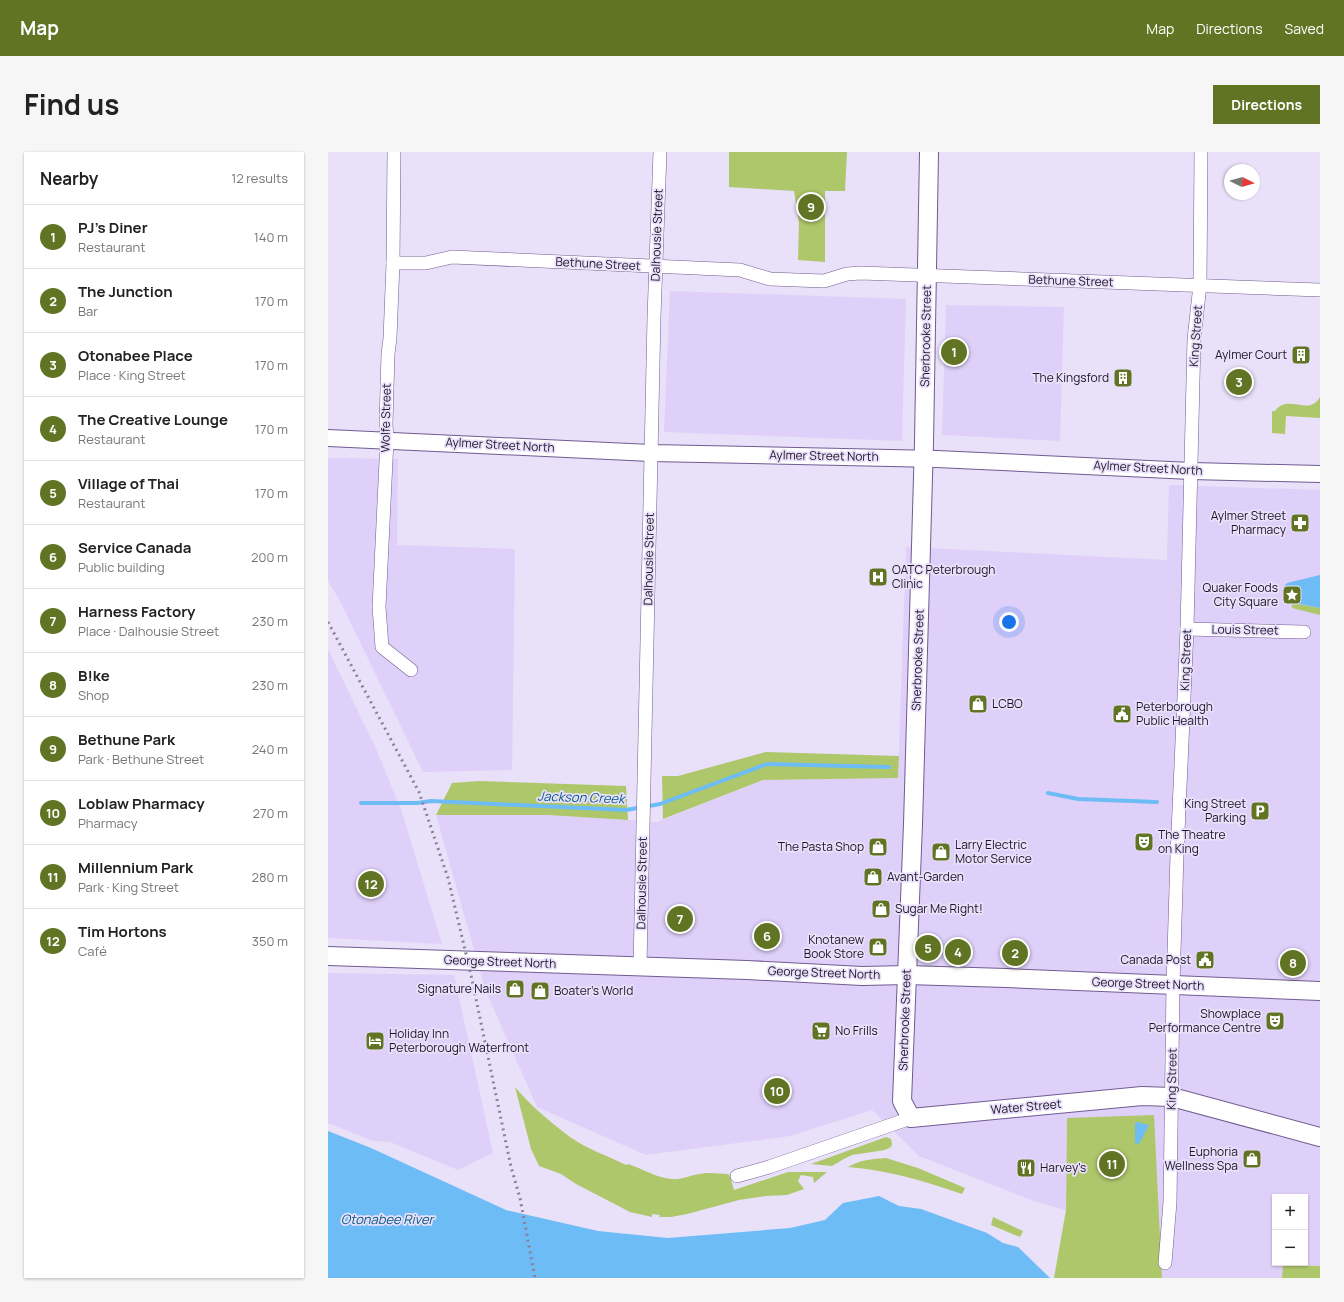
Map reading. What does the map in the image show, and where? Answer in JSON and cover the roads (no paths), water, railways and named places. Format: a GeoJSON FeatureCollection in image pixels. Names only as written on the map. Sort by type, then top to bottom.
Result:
{"type":"FeatureCollection","features":[{"type":"Feature","properties":{"kind":"main road","name":"Sherbrooke Street"},"geometry":{"type":"LineString","coordinates":[[912,1118],[902,1101],[913,824],[924,458],[929,152]]}},
{"type":"Feature","properties":{"kind":"main road","name":"George Street North"},"geometry":{"type":"LineString","coordinates":[[328,956],[747,970],[862,976],[907,975],[1320,991]]}},
{"type":"Feature","properties":{"kind":"main road"},"geometry":{"type":"LineString","coordinates":[[862,976],[883,982],[895,989],[905,1007]]}},
{"type":"Feature","properties":{"kind":"main road","name":"Water Street"},"geometry":{"type":"LineString","coordinates":[[912,1118],[1142,1096],[1172,1097],[1320,1137]]}},
{"type":"Feature","properties":{"kind":"street","name":"Wolfe Street"},"geometry":{"type":"LineString","coordinates":[[394,152],[393,263],[388,354],[387,440],[380,607],[382,647],[411,670]]}},
{"type":"Feature","properties":{"kind":"street","name":"Dalhousie Street"},"geometry":{"type":"LineString","coordinates":[[640,966],[655,267],[660,152]]}},
{"type":"Feature","properties":{"kind":"street","name":"King Street"},"geometry":{"type":"LineString","coordinates":[[1165,1263],[1170,1202],[1173,985],[1187,629],[1194,339],[1200,286],[1201,152]]}},
{"type":"Feature","properties":{"kind":"street","name":"Bethune Street"},"geometry":{"type":"LineString","coordinates":[[393,263],[426,263],[452,258],[740,270],[770,279],[824,281],[847,274],[861,273],[1320,290]]}},
{"type":"Feature","properties":{"kind":"street","name":"Aylmer Street North"},"geometry":{"type":"LineString","coordinates":[[328,438],[651,453],[924,458],[1192,471],[1320,474]]}},
{"type":"Feature","properties":{"kind":"street","name":"Louis Street"},"geometry":{"type":"LineString","coordinates":[[1187,629],[1304,632]]}},
{"type":"Feature","properties":{"kind":"street","name":"Water Street"},"geometry":{"type":"LineString","coordinates":[[737,1176],[769,1167],[912,1118]]}},
{"type":"Feature","properties":{"kind":"water"},"geometry":{"type":"Polygon","coordinates":[[[1320,575],[1320,608],[1289,602],[1284,598],[1283,590],[1287,583],[1320,575]]]}},
{"type":"Feature","properties":{"kind":"water"},"geometry":{"type":"Polygon","coordinates":[[[1137,1122],[1149,1125],[1139,1144],[1135,1143],[1135,1123],[1137,1122]]]}},
{"type":"Feature","properties":{"kind":"water","name":"Otonabee River"},"geometry":{"type":"Polygon","coordinates":[[[328,1131],[371,1148],[506,1210],[598,1231],[668,1238],[790,1228],[825,1220],[843,1203],[879,1196],[899,1206],[921,1209],[987,1233],[1003,1243],[1018,1247],[1050,1278],[328,1278],[328,1131]]]}},
{"type":"Feature","properties":{"kind":"waterway","name":"Jackson Creek"},"geometry":{"type":"LineString","coordinates":[[361,803],[417,803],[431,801],[626,810],[660,804],[767,764],[889,767]]}},
{"type":"Feature","properties":{"kind":"waterway","name":"Jackson Creek"},"geometry":{"type":"LineString","coordinates":[[1048,793],[1078,799],[1157,802]]}},
{"type":"Feature","properties":{"kind":"railway"},"geometry":{"type":"LineString","coordinates":[[328,622],[419,792],[448,878],[471,975],[511,1167],[520,1198],[535,1278]]}},
{"type":"Feature","properties":{"kind":"place","name":"Bethune Park"},"geometry":{"type":"Point","coordinates":[811,207]}},
{"type":"Feature","properties":{"kind":"place","name":"PJ's Diner"},"geometry":{"type":"Point","coordinates":[954,352]}},
{"type":"Feature","properties":{"kind":"place","name":"Aylmer Court"},"geometry":{"type":"Point","coordinates":[1301,355]}},
{"type":"Feature","properties":{"kind":"place","name":"The Kingsford"},"geometry":{"type":"Point","coordinates":[1123,378]}},
{"type":"Feature","properties":{"kind":"place","name":"Otonabee Place"},"geometry":{"type":"Point","coordinates":[1239,382]}},
{"type":"Feature","properties":{"kind":"place","name":"Aylmer Street Pharmacy"},"geometry":{"type":"Point","coordinates":[1300,523]}},
{"type":"Feature","properties":{"kind":"place","name":"OATC Peterbrough Clinic"},"geometry":{"type":"Point","coordinates":[878,577]}},
{"type":"Feature","properties":{"kind":"place","name":"Quaker Foods City Square"},"geometry":{"type":"Point","coordinates":[1292,595]}},
{"type":"Feature","properties":{"kind":"place","name":"LCBO"},"geometry":{"type":"Point","coordinates":[978,704]}},
{"type":"Feature","properties":{"kind":"place","name":"Peterborough Public Health"},"geometry":{"type":"Point","coordinates":[1122,714]}},
{"type":"Feature","properties":{"kind":"place","name":"King Street Parking"},"geometry":{"type":"Point","coordinates":[1260,811]}},
{"type":"Feature","properties":{"kind":"place","name":"The Theatre on King"},"geometry":{"type":"Point","coordinates":[1144,842]}},
{"type":"Feature","properties":{"kind":"place","name":"The Pasta Shop"},"geometry":{"type":"Point","coordinates":[878,847]}},
{"type":"Feature","properties":{"kind":"place","name":"Larry Electric Motor Service"},"geometry":{"type":"Point","coordinates":[941,852]}},
{"type":"Feature","properties":{"kind":"place","name":"Avant-Garden"},"geometry":{"type":"Point","coordinates":[873,877]}},
{"type":"Feature","properties":{"kind":"place","name":"Tim Hortons"},"geometry":{"type":"Point","coordinates":[371,884]}},
{"type":"Feature","properties":{"kind":"place","name":"Sugar Me Right!"},"geometry":{"type":"Point","coordinates":[881,909]}},
{"type":"Feature","properties":{"kind":"place","name":"Harness Factory"},"geometry":{"type":"Point","coordinates":[680,919]}},
{"type":"Feature","properties":{"kind":"place","name":"Service Canada"},"geometry":{"type":"Point","coordinates":[767,936]}},
{"type":"Feature","properties":{"kind":"place","name":"Knotanew Book Store"},"geometry":{"type":"Point","coordinates":[878,947]}},
{"type":"Feature","properties":{"kind":"place","name":"Village of Thai"},"geometry":{"type":"Point","coordinates":[928,948]}},
{"type":"Feature","properties":{"kind":"place","name":"The Creative Lounge"},"geometry":{"type":"Point","coordinates":[958,952]}},
{"type":"Feature","properties":{"kind":"place","name":"The Junction"},"geometry":{"type":"Point","coordinates":[1015,953]}},
{"type":"Feature","properties":{"kind":"place","name":"Canada Post"},"geometry":{"type":"Point","coordinates":[1205,960]}},
{"type":"Feature","properties":{"kind":"place","name":"B!ke"},"geometry":{"type":"Point","coordinates":[1293,963]}},
{"type":"Feature","properties":{"kind":"place","name":"Signature Nails"},"geometry":{"type":"Point","coordinates":[515,989]}},
{"type":"Feature","properties":{"kind":"place","name":"Boater's World"},"geometry":{"type":"Point","coordinates":[540,991]}},
{"type":"Feature","properties":{"kind":"place","name":"Showplace Performance Centre"},"geometry":{"type":"Point","coordinates":[1275,1021]}},
{"type":"Feature","properties":{"kind":"place","name":"No Frills"},"geometry":{"type":"Point","coordinates":[821,1031]}},
{"type":"Feature","properties":{"kind":"place","name":"Holiday Inn Peterborough Waterfront"},"geometry":{"type":"Point","coordinates":[375,1041]}},
{"type":"Feature","properties":{"kind":"place","name":"Loblaw Pharmacy"},"geometry":{"type":"Point","coordinates":[777,1091]}},
{"type":"Feature","properties":{"kind":"place","name":"Euphoria Wellness Spa"},"geometry":{"type":"Point","coordinates":[1252,1159]}},
{"type":"Feature","properties":{"kind":"place","name":"Millennium Park"},"geometry":{"type":"Point","coordinates":[1112,1164]}},
{"type":"Feature","properties":{"kind":"place","name":"Harvey's"},"geometry":{"type":"Point","coordinates":[1026,1168]}}]}
